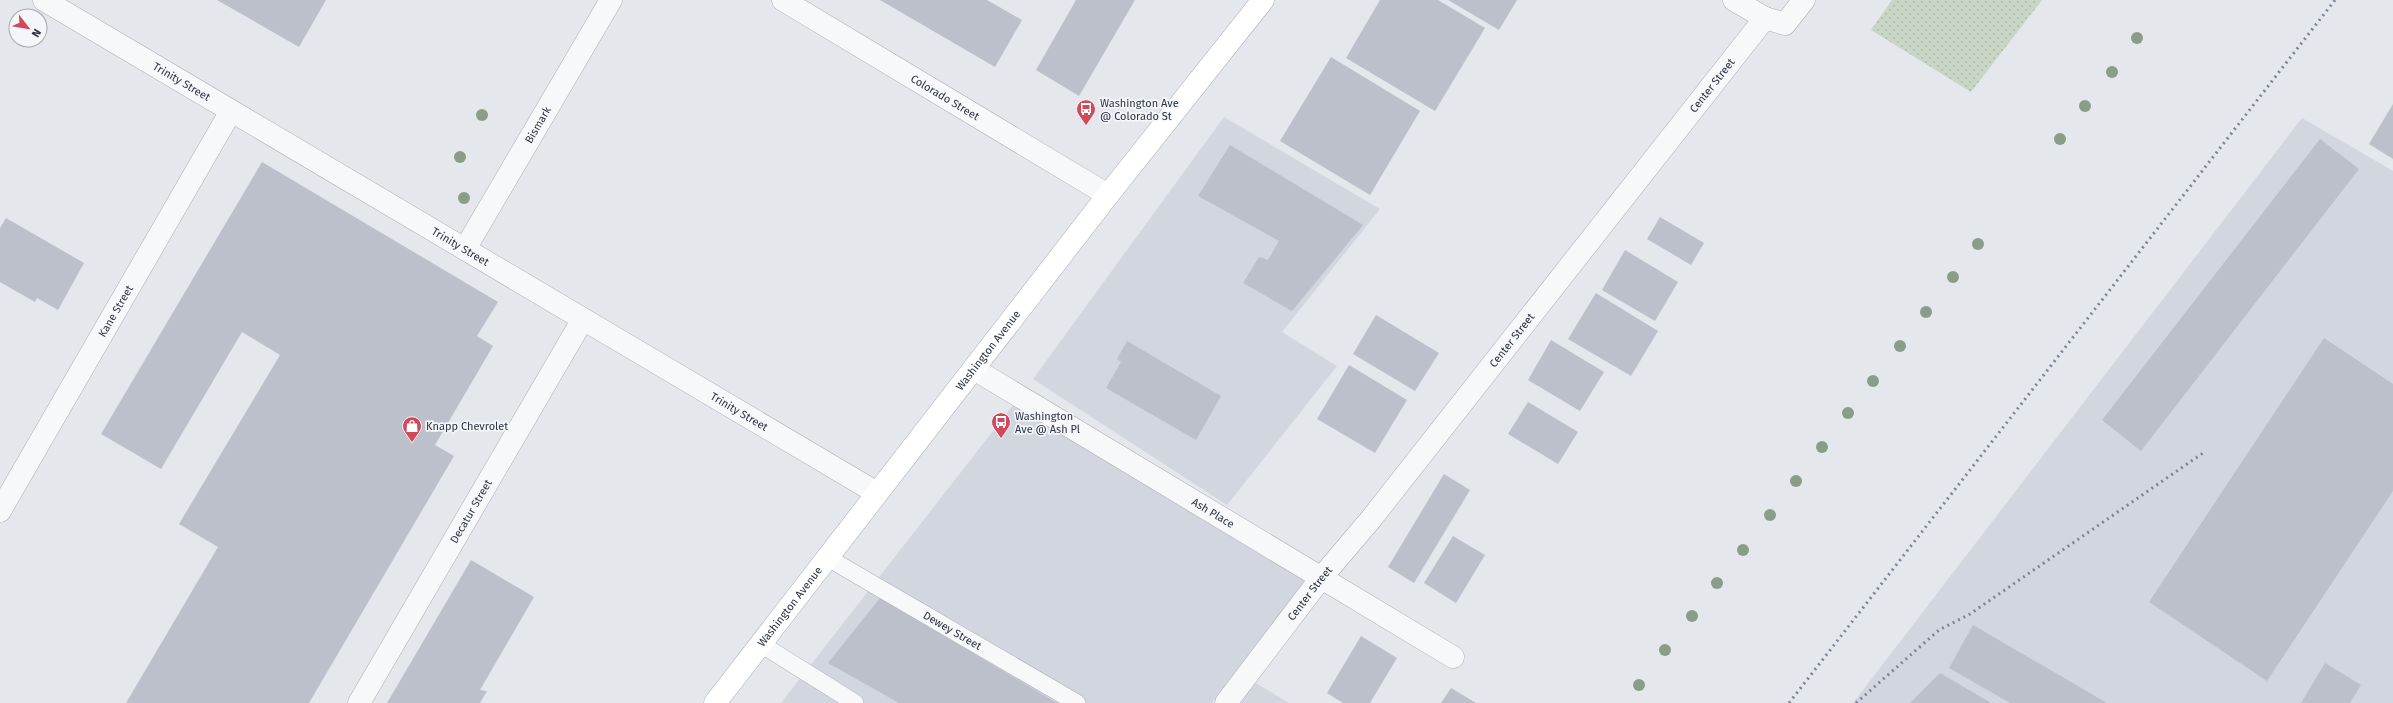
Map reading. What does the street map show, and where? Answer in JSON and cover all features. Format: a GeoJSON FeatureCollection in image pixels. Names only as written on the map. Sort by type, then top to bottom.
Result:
{"type":"FeatureCollection","features":[{"type":"Feature","properties":{"kind":"main road","name":"Washington Avenue"},"geometry":{"type":"LineString","coordinates":[[715,703],[1108,196],[1263,0]]}},
{"type":"Feature","properties":{"kind":"street","name":"Trinity Street"},"geometry":{"type":"LineString","coordinates":[[44,0],[877,493]]}},
{"type":"Feature","properties":{"kind":"street","name":"Bismark"},"geometry":{"type":"LineString","coordinates":[[465,249],[610,0]]}},
{"type":"Feature","properties":{"kind":"street","name":"Colorado Street"},"geometry":{"type":"LineString","coordinates":[[783,0],[1108,196]]}},
{"type":"Feature","properties":{"kind":"street"},"geometry":{"type":"LineString","coordinates":[[1734,0],[1765,18],[1785,24],[1804,0]]}},
{"type":"Feature","properties":{"kind":"street","name":"Center Street"},"geometry":{"type":"LineString","coordinates":[[1226,703],[1321,578],[1367,525],[1765,18]]}},
{"type":"Feature","properties":{"kind":"street","name":"Kane Street"},"geometry":{"type":"LineString","coordinates":[[0,511],[232,111]]}},
{"type":"Feature","properties":{"kind":"street","name":"Decatur Street"},"geometry":{"type":"LineString","coordinates":[[359,703],[583,319]]}},
{"type":"Feature","properties":{"kind":"street","name":"Ash Place"},"geometry":{"type":"LineString","coordinates":[[974,369],[1452,657]]}},
{"type":"Feature","properties":{"kind":"lane","name":"Dewey Street"},"geometry":{"type":"LineString","coordinates":[[828,558],[1077,703]]}},
{"type":"Feature","properties":{"kind":"lane"},"geometry":{"type":"LineString","coordinates":[[761,644],[855,703]]}},
{"type":"Feature","properties":{"kind":"shaded area"},"geometry":{"type":"Polygon","coordinates":[[[1224,117],[1380,209],[1282,332],[1337,366],[1227,505],[1033,379],[1224,117]]]}},
{"type":"Feature","properties":{"kind":"shaded area"},"geometry":{"type":"Polygon","coordinates":[[[2302,118],[2393,171],[2393,703],[1853,703],[2302,118]]]}},
{"type":"Feature","properties":{"kind":"shaded area"},"geometry":{"type":"Polygon","coordinates":[[[1014,404],[1306,582],[1212,703],[781,703],[1014,404]]]}},
{"type":"Feature","properties":{"kind":"shaded area"},"geometry":{"type":"Polygon","coordinates":[[[1254,682],[1289,703],[1238,703],[1254,682]]]}},
{"type":"Feature","properties":{"kind":"green space"},"geometry":{"type":"Polygon","coordinates":[[[1892,0],[2042,0],[1971,92],[1871,30],[1892,0]]]}},
{"type":"Feature","properties":{"kind":"building"},"geometry":{"type":"Polygon","coordinates":[[[217,0],[326,0],[299,47],[217,0]]]}},
{"type":"Feature","properties":{"kind":"building"},"geometry":{"type":"Polygon","coordinates":[[[880,0],[987,0],[1022,20],[995,67],[880,0]]]}},
{"type":"Feature","properties":{"kind":"building"},"geometry":{"type":"Polygon","coordinates":[[[1076,0],[1135,0],[1079,96],[1036,70],[1076,0]]]}},
{"type":"Feature","properties":{"kind":"building"},"geometry":{"type":"Polygon","coordinates":[[[1380,0],[1438,0],[1485,28],[1435,111],[1346,58],[1380,0]]]}},
{"type":"Feature","properties":{"kind":"building"},"geometry":{"type":"Polygon","coordinates":[[[1448,0],[1517,0],[1499,30],[1448,0]]]}},
{"type":"Feature","properties":{"kind":"building"},"geometry":{"type":"Polygon","coordinates":[[[1331,57],[1420,111],[1370,195],[1280,141],[1331,57]]]}},
{"type":"Feature","properties":{"kind":"building"},"geometry":{"type":"Polygon","coordinates":[[[2393,104],[2393,159],[2369,144],[2393,104]]]}},
{"type":"Feature","properties":{"kind":"building"},"geometry":{"type":"Polygon","coordinates":[[[2320,139],[2359,169],[2141,451],[2102,420],[2320,139]]]}},
{"type":"Feature","properties":{"kind":"building"},"geometry":{"type":"Polygon","coordinates":[[[1230,145],[1363,225],[1292,311],[1243,283],[1259,257],[1268,260],[1279,241],[1198,196],[1230,145]]]}},
{"type":"Feature","properties":{"kind":"building"},"geometry":{"type":"Polygon","coordinates":[[[262,162],[498,302],[477,336],[493,346],[435,445],[454,456],[309,703],[126,703],[218,547],[179,524],[280,355],[242,332],[161,469],[101,434],[262,162]]]}},
{"type":"Feature","properties":{"kind":"building"},"geometry":{"type":"Polygon","coordinates":[[[1660,217],[1704,243],[1691,265],[1647,239],[1660,217]]]}},
{"type":"Feature","properties":{"kind":"building"},"geometry":{"type":"Polygon","coordinates":[[[6,218],[84,263],[58,310],[37,298],[35,302],[0,282],[0,228],[6,218]]]}},
{"type":"Feature","properties":{"kind":"building"},"geometry":{"type":"Polygon","coordinates":[[[1625,250],[1678,282],[1655,321],[1602,290],[1625,250]]]}},
{"type":"Feature","properties":{"kind":"building"},"geometry":{"type":"Polygon","coordinates":[[[1596,293],[1658,331],[1631,376],[1568,339],[1596,293]]]}},
{"type":"Feature","properties":{"kind":"building"},"geometry":{"type":"Polygon","coordinates":[[[1376,315],[1439,353],[1415,391],[1353,354],[1376,315]]]}},
{"type":"Feature","properties":{"kind":"building"},"geometry":{"type":"Polygon","coordinates":[[[2324,338],[2393,384],[2393,491],[2267,681],[2149,602],[2324,338]]]}},
{"type":"Feature","properties":{"kind":"building"},"geometry":{"type":"Polygon","coordinates":[[[1551,340],[1604,372],[1580,411],[1528,380],[1551,340]]]}},
{"type":"Feature","properties":{"kind":"building"},"geometry":{"type":"Polygon","coordinates":[[[1127,341],[1221,396],[1196,440],[1106,388],[1121,362],[1117,359],[1127,341]]]}},
{"type":"Feature","properties":{"kind":"building"},"geometry":{"type":"Polygon","coordinates":[[[1349,365],[1407,400],[1375,453],[1317,419],[1349,365]]]}},
{"type":"Feature","properties":{"kind":"building"},"geometry":{"type":"Polygon","coordinates":[[[1528,402],[1578,432],[1558,464],[1508,434],[1528,402]]]}},
{"type":"Feature","properties":{"kind":"building"},"geometry":{"type":"Polygon","coordinates":[[[1444,474],[1470,490],[1414,583],[1388,567],[1444,474]]]}},
{"type":"Feature","properties":{"kind":"building"},"geometry":{"type":"Polygon","coordinates":[[[1453,536],[1485,555],[1456,603],[1424,583],[1453,536]]]}},
{"type":"Feature","properties":{"kind":"building"},"geometry":{"type":"Polygon","coordinates":[[[471,560],[534,597],[480,690],[487,691],[480,703],[387,703],[471,560]]]}},
{"type":"Feature","properties":{"kind":"building"},"geometry":{"type":"Polygon","coordinates":[[[880,598],[1057,703],[899,703],[828,663],[880,598]]]}},
{"type":"Feature","properties":{"kind":"building"},"geometry":{"type":"Polygon","coordinates":[[[1973,625],[2107,703],[2010,703],[1949,668],[1973,625]]]}},
{"type":"Feature","properties":{"kind":"building"},"geometry":{"type":"Polygon","coordinates":[[[1361,636],[1397,658],[1370,703],[1343,703],[1327,693],[1361,636]]]}},
{"type":"Feature","properties":{"kind":"building"},"geometry":{"type":"Polygon","coordinates":[[[2325,663],[2361,685],[2350,703],[2301,703],[2325,663]]]}},
{"type":"Feature","properties":{"kind":"building"},"geometry":{"type":"Polygon","coordinates":[[[1940,673],[1991,703],[1910,703],[1940,673]]]}},
{"type":"Feature","properties":{"kind":"building"},"geometry":{"type":"Polygon","coordinates":[[[1451,688],[1476,703],[1441,703],[1451,688]]]}},
{"type":"Feature","properties":{"kind":"railway"},"geometry":{"type":"LineString","coordinates":[[1789,703],[2335,0]]}},
{"type":"Feature","properties":{"kind":"railway"},"geometry":{"type":"LineString","coordinates":[[1856,703],[1939,630],[1970,614],[2203,453]]}},
{"type":"Feature","properties":{"kind":"place","name":"Washington Ave @ Colorado St"},"geometry":{"type":"Point","coordinates":[1086,126]}},
{"type":"Feature","properties":{"kind":"place","name":"Washington Ave @ Ash Pl"},"geometry":{"type":"Point","coordinates":[1001,439]}},
{"type":"Feature","properties":{"kind":"place","name":"Knapp Chevrolet"},"geometry":{"type":"Point","coordinates":[412,443]}}]}
